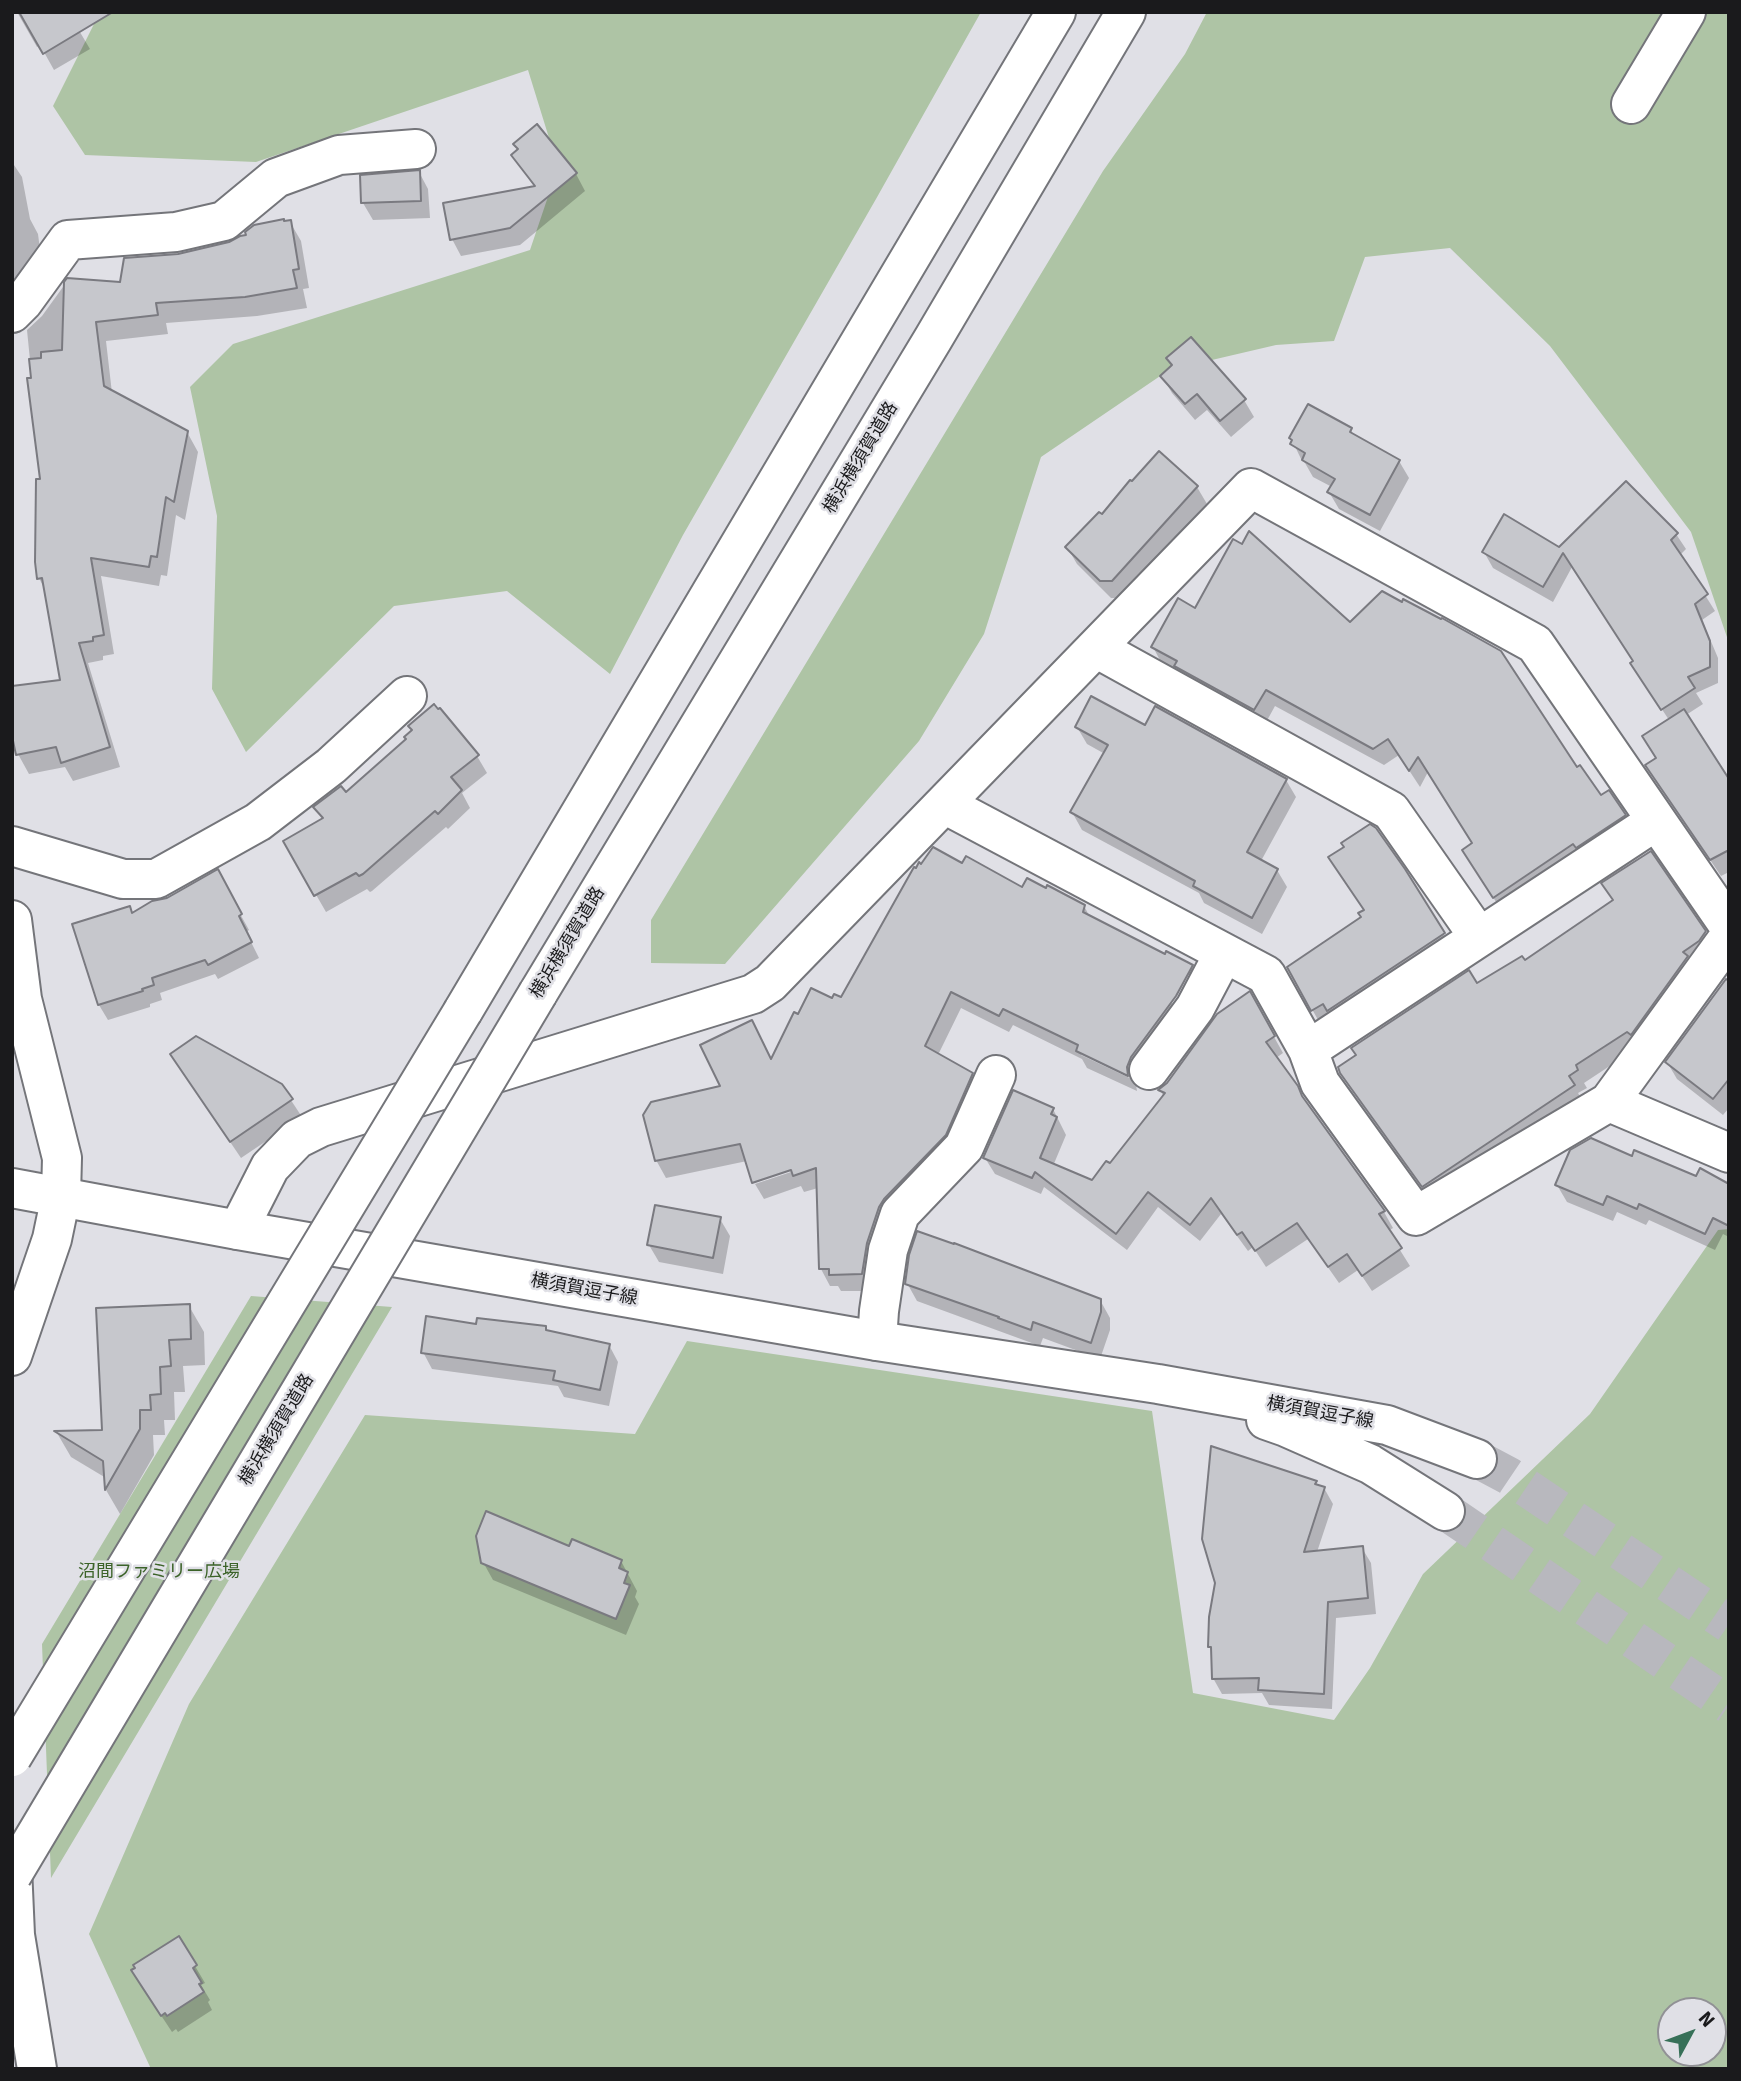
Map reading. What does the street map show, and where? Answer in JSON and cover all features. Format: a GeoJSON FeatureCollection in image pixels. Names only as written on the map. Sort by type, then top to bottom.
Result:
{"type":"FeatureCollection","features":[{"type":"Feature","properties":{"kind":"main road"},"geometry":{"type":"LineString","coordinates":[[12,1757],[463,1011],[1056,12]]}},
{"type":"Feature","properties":{"kind":"main road","name":"横浜横須賀道路"},"geometry":{"type":"LineString","coordinates":[[12,1875],[538,993],[933,339],[1126,12]]}},
{"type":"Feature","properties":{"kind":"main road"},"geometry":{"type":"LineString","coordinates":[[1631,104],[1686,12]]}},
{"type":"Feature","properties":{"kind":"main road"},"geometry":{"type":"LineString","coordinates":[[12,313],[68,240],[176,232],[224,221],[275,178],[339,155],[416,149]]}},
{"type":"Feature","properties":{"kind":"main road"},"geometry":{"type":"LineString","coordinates":[[238,1230],[270,1167],[297,1139],[321,1128],[753,993],[769,983],[1251,488],[1535,644],[1729,926]]}},
{"type":"Feature","properties":{"kind":"main road"},"geometry":{"type":"LineString","coordinates":[[1096,648],[1391,811],[1479,937]]}},
{"type":"Feature","properties":{"kind":"main road"},"geometry":{"type":"LineString","coordinates":[[12,846],[123,878],[156,879],[258,822],[331,766],[407,696]]}},
{"type":"Feature","properties":{"kind":"main road"},"geometry":{"type":"LineString","coordinates":[[944,804],[1266,975],[1308,1050],[1320,1083],[1416,1216],[1609,1102],[1729,937]]}},
{"type":"Feature","properties":{"kind":"main road"},"geometry":{"type":"LineString","coordinates":[[1308,1050],[1656,821]]}},
{"type":"Feature","properties":{"kind":"main road"},"geometry":{"type":"LineString","coordinates":[[12,920],[22,999],[62,1158],[33,1192],[52,1239],[12,1356]]}},
{"type":"Feature","properties":{"kind":"main road"},"geometry":{"type":"LineString","coordinates":[[1149,1070],[1195,1008],[1224,953]]}},
{"type":"Feature","properties":{"kind":"main road"},"geometry":{"type":"LineString","coordinates":[[877,1341],[888,1250],[900,1214],[964,1147],[996,1075]]}},
{"type":"Feature","properties":{"kind":"main road"},"geometry":{"type":"LineString","coordinates":[[1609,1102],[1729,1153]]}},
{"type":"Feature","properties":{"kind":"main road","name":"横須賀逗子線"},"geometry":{"type":"LineString","coordinates":[[33,1192],[877,1341],[1158,1384],[1387,1425],[1477,1459]]}},
{"type":"Feature","properties":{"kind":"main road","name":"横須賀逗子線"},"geometry":{"type":"LineString","coordinates":[[1158,1384],[1298,1432],[1370,1464],[1445,1511]]}},
{"type":"Feature","properties":{"kind":"main road"},"geometry":{"type":"LineString","coordinates":[[12,1867],[15,1935],[37,2069]]}},
{"type":"Feature","properties":{"kind":"green space"},"geometry":{"type":"Polygon","coordinates":[[[98,12],[981,12],[683,535],[610,674],[507,591],[394,606],[246,752],[212,689],[217,516],[190,387],[233,344],[530,250],[558,167],[528,70],[256,162],[85,155],[53,106],[98,12]]]}},
{"type":"Feature","properties":{"kind":"green space"},"geometry":{"type":"Polygon","coordinates":[[[1207,12],[1729,12],[1729,643],[1691,532],[1550,346],[1450,248],[1365,257],[1334,341],[1276,345],[1169,370],[1041,457],[984,634],[919,741],[725,964],[651,963],[651,920],[1103,171],[1185,54],[1207,12]]]}},
{"type":"Feature","properties":{"kind":"green space"},"geometry":{"type":"Polygon","coordinates":[[[1729,1229],[1729,2069],[151,2069],[89,1934],[189,1704],[365,1415],[635,1434],[687,1341],[1152,1411],[1193,1693],[1334,1720],[1370,1668],[1423,1574],[1590,1414],[1718,1230],[1729,1229]]]}},
{"type":"Feature","properties":{"kind":"green space","name":"沼間ファミリー広場"},"geometry":{"type":"Polygon","coordinates":[[[251,1296],[392,1307],[51,1878],[42,1644],[251,1296]]]}},
{"type":"Feature","properties":{"kind":"building"},"geometry":{"type":"Polygon","coordinates":[[[19,12],[113,12],[43,54],[19,12]]]}},
{"type":"Feature","properties":{"kind":"building"},"geometry":{"type":"Polygon","coordinates":[[[537,124],[577,173],[510,228],[450,240],[443,203],[535,186],[511,155],[518,149],[513,144],[537,124]]]}},
{"type":"Feature","properties":{"kind":"building"},"geometry":{"type":"Polygon","coordinates":[[[420,170],[421,201],[361,203],[360,175],[420,170]]]}},
{"type":"Feature","properties":{"kind":"building"},"geometry":{"type":"Polygon","coordinates":[[[291,220],[299,269],[293,270],[297,288],[245,297],[156,303],[158,315],[96,322],[104,386],[188,431],[174,502],[166,497],[157,557],[151,556],[149,567],[91,558],[104,635],[93,637],[93,641],[79,643],[110,747],[61,763],[56,747],[16,755],[12,736],[12,686],[60,680],[42,578],[37,579],[35,562],[36,479],[40,479],[27,378],[31,378],[29,359],[41,358],[41,352],[62,350],[64,282],[67,278],[120,282],[124,258],[178,254],[229,242],[246,235],[245,232],[254,225],[291,220]]]}},
{"type":"Feature","properties":{"kind":"building"},"geometry":{"type":"Polygon","coordinates":[[[1191,337],[1246,399],[1220,421],[1197,394],[1185,404],[1160,376],[1172,365],[1166,358],[1191,337]]]}},
{"type":"Feature","properties":{"kind":"building"},"geometry":{"type":"Polygon","coordinates":[[[1308,404],[1352,428],[1350,432],[1400,460],[1370,515],[1327,492],[1335,479],[1302,460],[1305,453],[1290,444],[1292,440],[1289,438],[1308,404]]]}},
{"type":"Feature","properties":{"kind":"building"},"geometry":{"type":"Polygon","coordinates":[[[1159,451],[1198,486],[1112,581],[1100,581],[1065,547],[1099,512],[1102,514],[1159,451]]]}},
{"type":"Feature","properties":{"kind":"building"},"geometry":{"type":"Polygon","coordinates":[[[1626,481],[1678,533],[1671,540],[1708,594],[1695,604],[1710,641],[1710,667],[1688,677],[1695,688],[1661,710],[1630,663],[1633,661],[1563,553],[1543,587],[1482,552],[1504,514],[1559,547],[1626,481]]]}},
{"type":"Feature","properties":{"kind":"building"},"geometry":{"type":"Polygon","coordinates":[[[1249,531],[1350,622],[1382,591],[1442,618],[1501,651],[1577,767],[1580,765],[1601,795],[1609,790],[1626,815],[1576,848],[1573,844],[1493,898],[1462,850],[1472,843],[1418,757],[1409,771],[1388,739],[1373,749],[1266,690],[1254,710],[1174,666],[1177,661],[1151,647],[1178,598],[1195,608],[1233,539],[1242,544],[1249,531]]]}},
{"type":"Feature","properties":{"kind":"building"},"geometry":{"type":"Polygon","coordinates":[[[1091,696],[1145,725],[1155,706],[1287,779],[1247,852],[1278,869],[1252,918],[1193,886],[1195,881],[1070,812],[1108,745],[1075,727],[1091,696]]]}},
{"type":"Feature","properties":{"kind":"building"},"geometry":{"type":"Polygon","coordinates":[[[434,704],[479,755],[451,777],[462,790],[438,814],[435,811],[363,874],[359,876],[356,873],[314,896],[283,841],[323,818],[313,807],[341,786],[346,792],[406,739],[404,737],[412,730],[408,726],[434,704]]]}},
{"type":"Feature","properties":{"kind":"building"},"geometry":{"type":"Polygon","coordinates":[[[1684,709],[1729,779],[1729,850],[1710,860],[1645,765],[1656,758],[1642,736],[1684,709]]]}},
{"type":"Feature","properties":{"kind":"building"},"geometry":{"type":"Polygon","coordinates":[[[1370,824],[1376,828],[1405,869],[1445,933],[1327,1011],[1323,1004],[1311,1011],[1287,967],[1361,917],[1358,913],[1364,910],[1328,857],[1344,847],[1341,843],[1370,824]]]}},
{"type":"Feature","properties":{"kind":"building"},"geometry":{"type":"Polygon","coordinates":[[[933,847],[962,863],[966,856],[1022,887],[1027,878],[1046,888],[1047,885],[1085,905],[1083,912],[1165,954],[1166,951],[1193,965],[1176,996],[1131,1057],[1127,1067],[1128,1076],[1076,1051],[1078,1045],[1003,1009],[999,1016],[951,992],[925,1046],[973,1073],[946,1135],[879,1207],[867,1243],[862,1274],[829,1275],[829,1269],[819,1269],[816,1168],[793,1176],[791,1170],[752,1183],[740,1144],[655,1161],[643,1115],[651,1102],[720,1086],[700,1045],[752,1020],[771,1059],[794,1012],[798,1014],[811,988],[832,998],[834,994],[841,997],[914,867],[916,868],[919,862],[921,864],[933,847]]]}},
{"type":"Feature","properties":{"kind":"building"},"geometry":{"type":"Polygon","coordinates":[[[1651,851],[1706,931],[1699,941],[1683,952],[1688,956],[1631,1035],[1627,1032],[1576,1065],[1578,1070],[1569,1076],[1575,1085],[1422,1187],[1338,1067],[1356,1055],[1351,1048],[1469,970],[1477,983],[1522,956],[1525,960],[1613,900],[1601,883],[1651,851]]]}},
{"type":"Feature","properties":{"kind":"building"},"geometry":{"type":"Polygon","coordinates":[[[218,869],[242,914],[239,916],[252,942],[208,965],[205,960],[152,978],[154,985],[142,989],[143,991],[98,1005],[72,924],[130,906],[132,913],[152,901],[167,898],[218,869]]]}},
{"type":"Feature","properties":{"kind":"building"},"geometry":{"type":"Polygon","coordinates":[[[1726,979],[1729,981],[1729,1079],[1713,1099],[1665,1062],[1726,979]]]}},
{"type":"Feature","properties":{"kind":"building"},"geometry":{"type":"Polygon","coordinates":[[[1250,991],[1275,1036],[1266,1042],[1385,1211],[1379,1214],[1402,1248],[1362,1276],[1347,1254],[1328,1267],[1297,1223],[1255,1251],[1242,1232],[1237,1235],[1211,1198],[1190,1225],[1148,1192],[1116,1234],[1035,1172],[1032,1178],[983,1158],[1013,1090],[1054,1108],[1051,1114],[1057,1117],[1040,1158],[1092,1180],[1106,1161],[1110,1163],[1165,1093],[1158,1090],[1167,1083],[1217,1014],[1250,991]]]}},
{"type":"Feature","properties":{"kind":"building"},"geometry":{"type":"Polygon","coordinates":[[[196,1036],[282,1084],[293,1099],[230,1142],[170,1054],[196,1036]]]}},
{"type":"Feature","properties":{"kind":"building"},"geometry":{"type":"Polygon","coordinates":[[[1591,1138],[1632,1156],[1634,1150],[1696,1176],[1700,1168],[1729,1184],[1729,1226],[1713,1218],[1705,1234],[1639,1204],[1637,1209],[1607,1196],[1603,1205],[1555,1185],[1570,1150],[1591,1138]]]}},
{"type":"Feature","properties":{"kind":"building"},"geometry":{"type":"Polygon","coordinates":[[[655,1205],[721,1217],[713,1258],[647,1245],[655,1205]]]}},
{"type":"Feature","properties":{"kind":"building"},"geometry":{"type":"Polygon","coordinates":[[[917,1231],[1101,1299],[1101,1312],[1091,1343],[1033,1322],[1031,1330],[905,1284],[909,1255],[917,1231]]]}},
{"type":"Feature","properties":{"kind":"building"},"geometry":{"type":"Polygon","coordinates":[[[190,1304],[191,1339],[169,1340],[171,1366],[160,1367],[161,1394],[150,1395],[151,1410],[140,1410],[140,1429],[105,1490],[103,1461],[54,1431],[102,1430],[96,1308],[190,1304]]]}},
{"type":"Feature","properties":{"kind":"building"},"geometry":{"type":"Polygon","coordinates":[[[426,1316],[476,1324],[477,1318],[546,1326],[546,1330],[610,1344],[600,1390],[553,1380],[555,1371],[421,1353],[426,1316]]]}},
{"type":"Feature","properties":{"kind":"building"},"geometry":{"type":"Polygon","coordinates":[[[1211,1446],[1317,1481],[1315,1484],[1325,1487],[1304,1552],[1363,1546],[1368,1598],[1328,1602],[1324,1694],[1258,1690],[1259,1678],[1212,1679],[1211,1647],[1208,1647],[1209,1617],[1215,1583],[1202,1539],[1211,1446]]]}},
{"type":"Feature","properties":{"kind":"building"},"geometry":{"type":"Polygon","coordinates":[[[486,1511],[569,1546],[572,1539],[622,1560],[619,1568],[628,1572],[624,1583],[630,1585],[616,1619],[481,1563],[476,1536],[486,1511]]]}},
{"type":"Feature","properties":{"kind":"building"},"geometry":{"type":"Polygon","coordinates":[[[179,1936],[197,1965],[193,1968],[204,1992],[167,2016],[165,2013],[161,2016],[131,1970],[135,1968],[133,1965],[179,1936]]]}},
{"type":"Feature","properties":{"kind":"tunnel"},"geometry":{"type":"LineString","coordinates":[[1477,1459],[1509,1476],[1729,1624]]}},
{"type":"Feature","properties":{"kind":"tunnel"},"geometry":{"type":"LineString","coordinates":[[1445,1511],[1729,1705]]}}]}
